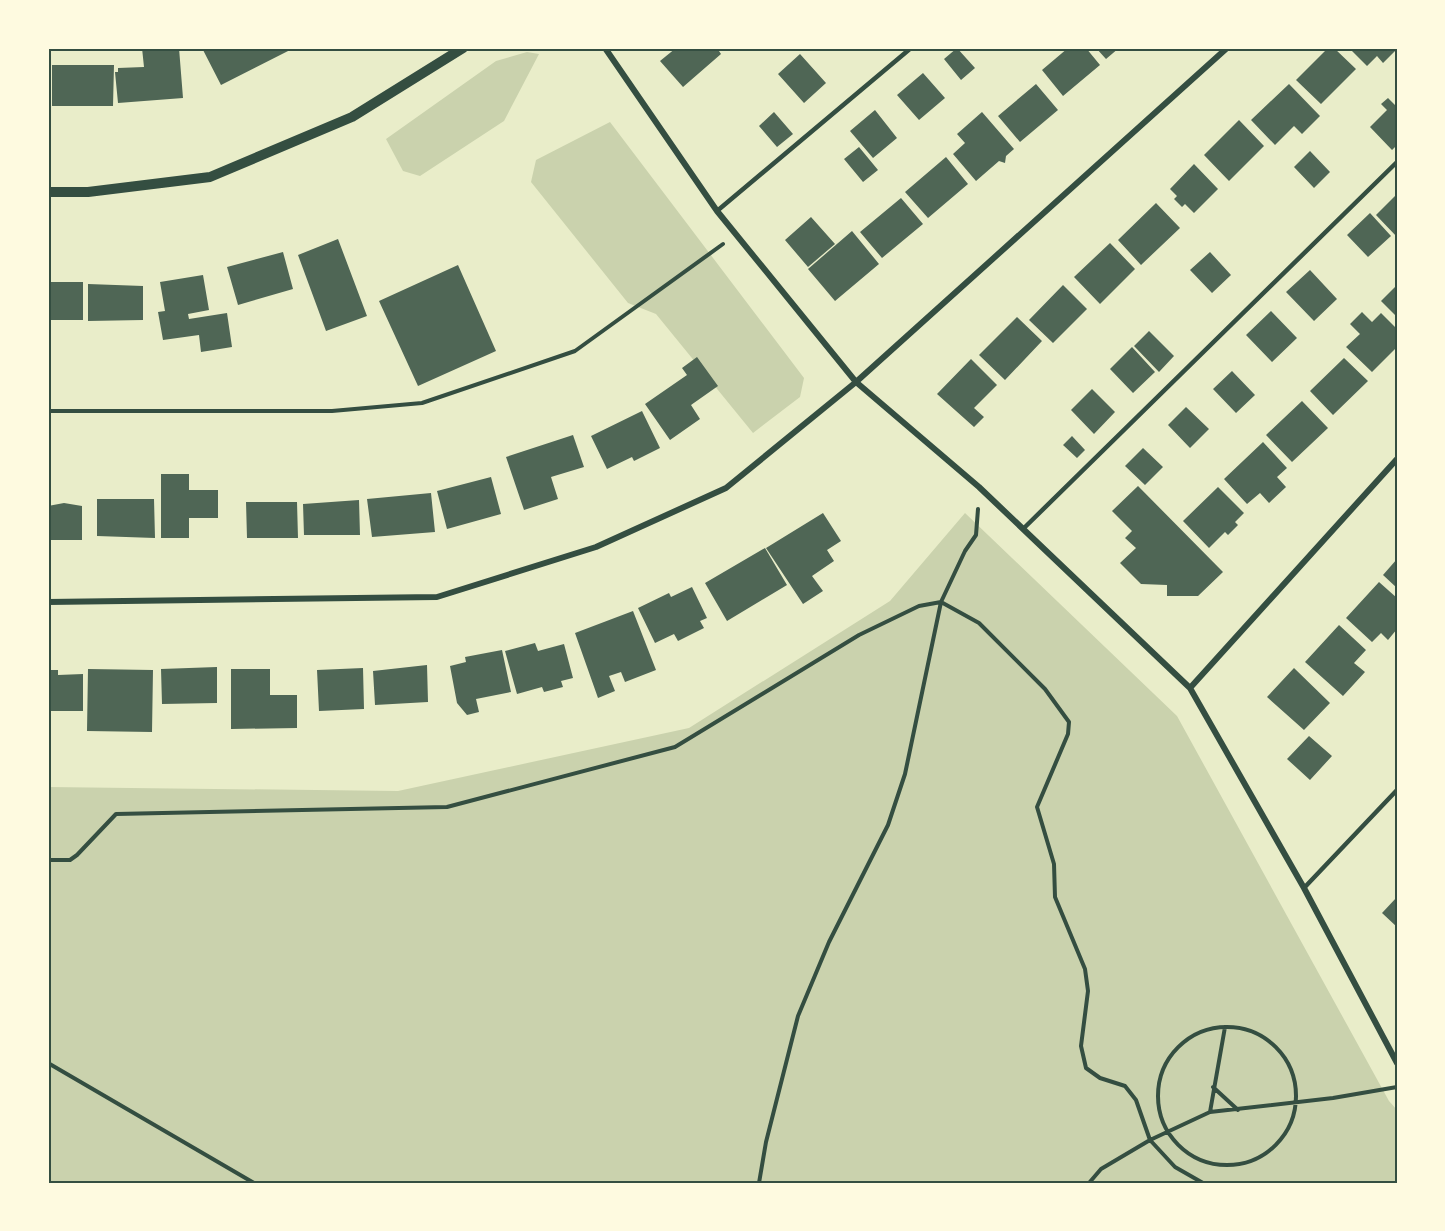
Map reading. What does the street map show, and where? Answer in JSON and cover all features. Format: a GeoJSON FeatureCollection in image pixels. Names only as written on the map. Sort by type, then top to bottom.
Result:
{"type":"FeatureCollection","features":[{"type":"Feature","properties":{"kind":"street"},"geometry":{"type":"LineString","coordinates":[[48,192],[88,192],[210,177],[352,117],[463,48]]}},
{"type":"Feature","properties":{"kind":"street"},"geometry":{"type":"LineString","coordinates":[[604,48],[717,212],[856,382],[979,487],[1190,688],[1304,888],[1397,1063]]}},
{"type":"Feature","properties":{"kind":"street"},"geometry":{"type":"LineString","coordinates":[[48,602],[436,597],[596,547],[726,488],[856,382],[1227,48]]}},
{"type":"Feature","properties":{"kind":"street"},"geometry":{"type":"LineString","coordinates":[[1190,688],[1397,459]]}},
{"type":"Feature","properties":{"kind":"lane"},"geometry":{"type":"LineString","coordinates":[[717,212],[911,48]]}},
{"type":"Feature","properties":{"kind":"lane"},"geometry":{"type":"LineString","coordinates":[[1023,529],[1397,162]]}},
{"type":"Feature","properties":{"kind":"lane"},"geometry":{"type":"LineString","coordinates":[[1304,888],[1397,789]]}},
{"type":"Feature","properties":{"kind":"path"},"geometry":{"type":"LineString","coordinates":[[48,411],[332,411],[422,403],[576,351],[735,235]]}},
{"type":"Feature","properties":{"kind":"path"},"geometry":{"type":"LineString","coordinates":[[759,1183],[766,1142],[798,1016],[829,942],[888,825],[905,774],[941,603],[965,551],[976,535],[979,487]]}},
{"type":"Feature","properties":{"kind":"path"},"geometry":{"type":"LineString","coordinates":[[48,860],[70,860],[116,814],[447,807],[675,747],[859,635],[920,606],[941,603],[979,623],[1045,689],[1069,722],[1068,734],[1037,807],[1054,864],[1055,897],[1085,969],[1088,991],[1082,1056],[1086,1068],[1100,1078],[1125,1086],[1136,1100],[1150,1140],[1175,1167],[1203,1183]]}},
{"type":"Feature","properties":{"kind":"path"},"geometry":{"type":"LineString","coordinates":[[1210,1112],[1225,1026]]}},
{"type":"Feature","properties":{"kind":"path"},"geometry":{"type":"LineString","coordinates":[[1225,1026],[1252,1031],[1280,1049],[1295,1079],[1297,1102],[1294,1118],[1280,1142],[1260,1157],[1242,1164],[1222,1165],[1192,1156],[1168,1131],[1160,1112],[1158,1090],[1166,1064],[1176,1048],[1196,1034],[1225,1026]]}},
{"type":"Feature","properties":{"kind":"path"},"geometry":{"type":"LineString","coordinates":[[48,1063],[254,1183]]}},
{"type":"Feature","properties":{"kind":"path"},"geometry":{"type":"LineString","coordinates":[[1213,1086],[1238,1110]]}},
{"type":"Feature","properties":{"kind":"path"},"geometry":{"type":"LineString","coordinates":[[1089,1183],[1101,1169],[1150,1140],[1210,1112],[1397,1087]]}},
{"type":"Feature","properties":{"kind":"green space"},"geometry":{"type":"Polygon","coordinates":[[[527,52],[539,54],[504,121],[420,176],[403,171],[386,139],[496,61],[527,52]]]}},
{"type":"Feature","properties":{"kind":"green space"},"geometry":{"type":"Polygon","coordinates":[[[610,122],[804,378],[800,397],[753,433],[656,314],[628,303],[531,182],[536,160],[610,122]]]}},
{"type":"Feature","properties":{"kind":"green space"},"geometry":{"type":"Polygon","coordinates":[[[965,513],[1177,716],[1389,1101],[1397,1110],[1397,1183],[48,1183],[48,787],[398,791],[689,728],[890,601],[965,513]]]}},
{"type":"Feature","properties":{"kind":"building"},"geometry":{"type":"Polygon","coordinates":[[[142,48],[179,48],[183,98],[118,103],[115,72],[118,72],[118,68],[144,67],[142,48]]]}},
{"type":"Feature","properties":{"kind":"building"},"geometry":{"type":"Polygon","coordinates":[[[202,48],[294,48],[221,85],[202,48]]]}},
{"type":"Feature","properties":{"kind":"building"},"geometry":{"type":"Polygon","coordinates":[[[676,48],[717,48],[721,54],[683,87],[660,61],[676,48]]]}},
{"type":"Feature","properties":{"kind":"building"},"geometry":{"type":"Polygon","coordinates":[[[957,48],[975,68],[961,80],[944,59],[957,48]]]}},
{"type":"Feature","properties":{"kind":"building"},"geometry":{"type":"Polygon","coordinates":[[[1068,48],[1086,48],[1100,65],[1063,96],[1042,70],[1068,48]]]}},
{"type":"Feature","properties":{"kind":"building"},"geometry":{"type":"Polygon","coordinates":[[[1096,48],[1119,48],[1106,59],[1096,48]]]}},
{"type":"Feature","properties":{"kind":"building"},"geometry":{"type":"Polygon","coordinates":[[[1328,48],[1334,48],[1356,69],[1321,104],[1296,80],[1328,48]]]}},
{"type":"Feature","properties":{"kind":"building"},"geometry":{"type":"Polygon","coordinates":[[[1349,48],[1397,49],[1383,63],[1377,56],[1367,66],[1349,48]]]}},
{"type":"Feature","properties":{"kind":"building"},"geometry":{"type":"Polygon","coordinates":[[[800,54],[826,83],[804,103],[778,74],[800,54]]]}},
{"type":"Feature","properties":{"kind":"building"},"geometry":{"type":"Polygon","coordinates":[[[52,65],[114,65],[113,106],[52,106],[52,65]]]}},
{"type":"Feature","properties":{"kind":"building"},"geometry":{"type":"Polygon","coordinates":[[[923,73],[945,98],[919,120],[897,95],[923,73]]]}},
{"type":"Feature","properties":{"kind":"building"},"geometry":{"type":"Polygon","coordinates":[[[1036,84],[1058,110],[1020,142],[998,116],[1036,84]]]}},
{"type":"Feature","properties":{"kind":"building"},"geometry":{"type":"Polygon","coordinates":[[[1289,84],[1320,116],[1302,134],[1294,126],[1275,145],[1251,120],[1289,84]]]}},
{"type":"Feature","properties":{"kind":"building"},"geometry":{"type":"Polygon","coordinates":[[[1388,98],[1397,107],[1397,145],[1392,150],[1370,127],[1387,110],[1381,104],[1388,98]]]}},
{"type":"Feature","properties":{"kind":"building"},"geometry":{"type":"Polygon","coordinates":[[[875,110],[897,138],[873,158],[850,131],[875,110]]]}},
{"type":"Feature","properties":{"kind":"building"},"geometry":{"type":"Polygon","coordinates":[[[774,112],[793,134],[777,147],[759,126],[774,112]]]}},
{"type":"Feature","properties":{"kind":"building"},"geometry":{"type":"Polygon","coordinates":[[[982,112],[1014,149],[1006,156],[1005,163],[999,161],[976,181],[953,154],[965,143],[957,134],[982,112]]]}},
{"type":"Feature","properties":{"kind":"building"},"geometry":{"type":"Polygon","coordinates":[[[1239,120],[1264,146],[1229,181],[1204,155],[1239,120]]]}},
{"type":"Feature","properties":{"kind":"building"},"geometry":{"type":"Polygon","coordinates":[[[859,147],[878,170],[863,182],[844,159],[859,147]]]}},
{"type":"Feature","properties":{"kind":"building"},"geometry":{"type":"Polygon","coordinates":[[[1310,151],[1330,172],[1314,188],[1294,167],[1310,151]]]}},
{"type":"Feature","properties":{"kind":"building"},"geometry":{"type":"Polygon","coordinates":[[[946,157],[968,184],[928,218],[905,192],[946,157]]]}},
{"type":"Feature","properties":{"kind":"building"},"geometry":{"type":"Polygon","coordinates":[[[1194,164],[1218,189],[1194,213],[1185,204],[1182,207],[1174,199],[1177,196],[1170,189],[1194,164]]]}},
{"type":"Feature","properties":{"kind":"building"},"geometry":{"type":"Polygon","coordinates":[[[1397,194],[1397,237],[1376,215],[1397,194]]]}},
{"type":"Feature","properties":{"kind":"building"},"geometry":{"type":"Polygon","coordinates":[[[901,198],[923,224],[882,258],[860,232],[901,198]]]}},
{"type":"Feature","properties":{"kind":"building"},"geometry":{"type":"Polygon","coordinates":[[[1156,203],[1180,228],[1141,265],[1118,240],[1156,203]]]}},
{"type":"Feature","properties":{"kind":"building"},"geometry":{"type":"Polygon","coordinates":[[[1370,213],[1391,236],[1368,257],[1347,235],[1370,213]]]}},
{"type":"Feature","properties":{"kind":"building"},"geometry":{"type":"Polygon","coordinates":[[[811,217],[835,244],[808,267],[785,240],[811,217]]]}},
{"type":"Feature","properties":{"kind":"building"},"geometry":{"type":"Polygon","coordinates":[[[852,231],[879,264],[835,301],[808,269],[852,231]]]}},
{"type":"Feature","properties":{"kind":"building"},"geometry":{"type":"Polygon","coordinates":[[[338,239],[367,316],[326,331],[298,255],[338,239]]]}},
{"type":"Feature","properties":{"kind":"building"},"geometry":{"type":"Polygon","coordinates":[[[1110,243],[1135,269],[1100,304],[1074,277],[1110,243]]]}},
{"type":"Feature","properties":{"kind":"building"},"geometry":{"type":"Polygon","coordinates":[[[283,252],[293,289],[238,305],[227,267],[283,252]]]}},
{"type":"Feature","properties":{"kind":"building"},"geometry":{"type":"Polygon","coordinates":[[[1210,252],[1231,275],[1212,293],[1190,270],[1210,252]]]}},
{"type":"Feature","properties":{"kind":"building"},"geometry":{"type":"Polygon","coordinates":[[[458,265],[496,351],[418,386],[379,301],[458,265]]]}},
{"type":"Feature","properties":{"kind":"building"},"geometry":{"type":"Polygon","coordinates":[[[1310,270],[1337,299],[1314,321],[1286,292],[1310,270]]]}},
{"type":"Feature","properties":{"kind":"building"},"geometry":{"type":"Polygon","coordinates":[[[203,275],[209,310],[188,314],[189,319],[227,313],[232,347],[201,352],[199,335],[163,340],[158,312],[165,311],[160,282],[203,275]]]}},
{"type":"Feature","properties":{"kind":"building"},"geometry":{"type":"Polygon","coordinates":[[[48,282],[83,282],[83,320],[48,320],[48,282]]]}},
{"type":"Feature","properties":{"kind":"building"},"geometry":{"type":"Polygon","coordinates":[[[88,284],[143,286],[143,320],[88,321],[88,284]]]}},
{"type":"Feature","properties":{"kind":"building"},"geometry":{"type":"Polygon","coordinates":[[[1063,285],[1087,309],[1053,343],[1029,320],[1063,285]]]}},
{"type":"Feature","properties":{"kind":"building"},"geometry":{"type":"Polygon","coordinates":[[[1397,285],[1397,317],[1381,301],[1397,285]]]}},
{"type":"Feature","properties":{"kind":"building"},"geometry":{"type":"Polygon","coordinates":[[[1271,311],[1297,338],[1272,362],[1246,335],[1271,311]]]}},
{"type":"Feature","properties":{"kind":"building"},"geometry":{"type":"Polygon","coordinates":[[[1362,312],[1372,322],[1381,313],[1397,329],[1397,347],[1372,372],[1346,347],[1360,334],[1350,324],[1362,312]]]}},
{"type":"Feature","properties":{"kind":"building"},"geometry":{"type":"Polygon","coordinates":[[[1017,317],[1042,341],[1005,380],[979,355],[1017,317]]]}},
{"type":"Feature","properties":{"kind":"building"},"geometry":{"type":"Polygon","coordinates":[[[1149,331],[1174,356],[1159,372],[1134,346],[1149,331]]]}},
{"type":"Feature","properties":{"kind":"building"},"geometry":{"type":"Polygon","coordinates":[[[1132,347],[1155,372],[1133,393],[1110,369],[1132,347]]]}},
{"type":"Feature","properties":{"kind":"building"},"geometry":{"type":"Polygon","coordinates":[[[697,357],[718,386],[691,405],[700,419],[670,440],[645,404],[687,375],[682,368],[697,357]]]}},
{"type":"Feature","properties":{"kind":"building"},"geometry":{"type":"Polygon","coordinates":[[[1344,358],[1368,381],[1333,415],[1310,391],[1344,358]]]}},
{"type":"Feature","properties":{"kind":"building"},"geometry":{"type":"Polygon","coordinates":[[[971,359],[997,385],[974,408],[984,417],[974,427],[937,394],[971,359]]]}},
{"type":"Feature","properties":{"kind":"building"},"geometry":{"type":"Polygon","coordinates":[[[1232,371],[1255,395],[1236,413],[1213,389],[1232,371]]]}},
{"type":"Feature","properties":{"kind":"building"},"geometry":{"type":"Polygon","coordinates":[[[1092,389],[1115,412],[1094,434],[1071,410],[1092,389]]]}},
{"type":"Feature","properties":{"kind":"building"},"geometry":{"type":"Polygon","coordinates":[[[1302,401],[1328,428],[1292,462],[1266,435],[1302,401]]]}},
{"type":"Feature","properties":{"kind":"building"},"geometry":{"type":"Polygon","coordinates":[[[1186,407],[1209,429],[1190,448],[1168,425],[1186,407]]]}},
{"type":"Feature","properties":{"kind":"building"},"geometry":{"type":"Polygon","coordinates":[[[642,411],[660,448],[634,461],[632,457],[607,469],[591,436],[642,411]]]}},
{"type":"Feature","properties":{"kind":"building"},"geometry":{"type":"Polygon","coordinates":[[[573,435],[584,467],[551,477],[558,499],[524,510],[506,457],[573,435]]]}},
{"type":"Feature","properties":{"kind":"building"},"geometry":{"type":"Polygon","coordinates":[[[1072,436],[1085,450],[1077,458],[1063,445],[1072,436]]]}},
{"type":"Feature","properties":{"kind":"building"},"geometry":{"type":"Polygon","coordinates":[[[1263,442],[1287,468],[1277,477],[1286,487],[1269,503],[1260,493],[1247,504],[1224,479],[1263,442]]]}},
{"type":"Feature","properties":{"kind":"building"},"geometry":{"type":"Polygon","coordinates":[[[1143,448],[1163,467],[1145,485],[1125,466],[1143,448]]]}},
{"type":"Feature","properties":{"kind":"building"},"geometry":{"type":"Polygon","coordinates":[[[161,474],[189,474],[189,490],[218,490],[218,518],[189,518],[189,538],[161,538],[161,474]]]}},
{"type":"Feature","properties":{"kind":"building"},"geometry":{"type":"Polygon","coordinates":[[[491,477],[501,514],[447,529],[437,491],[491,477]]]}},
{"type":"Feature","properties":{"kind":"building"},"geometry":{"type":"Polygon","coordinates":[[[1138,486],[1223,572],[1198,596],[1167,596],[1167,585],[1141,584],[1120,563],[1136,548],[1125,538],[1132,531],[1112,511],[1138,486]]]}},
{"type":"Feature","properties":{"kind":"building"},"geometry":{"type":"Polygon","coordinates":[[[1218,487],[1244,513],[1235,522],[1238,525],[1228,535],[1225,532],[1209,548],[1183,521],[1218,487]]]}},
{"type":"Feature","properties":{"kind":"building"},"geometry":{"type":"Polygon","coordinates":[[[431,493],[435,532],[372,537],[367,499],[431,493]]]}},
{"type":"Feature","properties":{"kind":"building"},"geometry":{"type":"Polygon","coordinates":[[[97,499],[154,499],[155,538],[97,536],[97,499]]]}},
{"type":"Feature","properties":{"kind":"building"},"geometry":{"type":"Polygon","coordinates":[[[359,500],[360,535],[304,535],[303,504],[359,500]]]}},
{"type":"Feature","properties":{"kind":"building"},"geometry":{"type":"Polygon","coordinates":[[[246,502],[297,502],[298,538],[247,538],[246,502]]]}},
{"type":"Feature","properties":{"kind":"building"},"geometry":{"type":"Polygon","coordinates":[[[64,503],[82,506],[82,540],[48,540],[48,506],[64,503]]]}},
{"type":"Feature","properties":{"kind":"building"},"geometry":{"type":"Polygon","coordinates":[[[823,513],[841,541],[827,550],[834,561],[812,576],[823,591],[803,604],[766,548],[823,513]]]}},
{"type":"Feature","properties":{"kind":"building"},"geometry":{"type":"Polygon","coordinates":[[[765,548],[787,585],[727,621],[705,583],[765,548]]]}},
{"type":"Feature","properties":{"kind":"building"},"geometry":{"type":"Polygon","coordinates":[[[1397,559],[1397,588],[1383,575],[1397,559]]]}},
{"type":"Feature","properties":{"kind":"building"},"geometry":{"type":"Polygon","coordinates":[[[1379,582],[1397,598],[1397,629],[1388,640],[1381,633],[1372,642],[1346,618],[1379,582]]]}},
{"type":"Feature","properties":{"kind":"building"},"geometry":{"type":"Polygon","coordinates":[[[692,587],[707,618],[700,621],[704,628],[678,641],[674,634],[655,643],[638,608],[669,593],[671,597],[692,587]]]}},
{"type":"Feature","properties":{"kind":"building"},"geometry":{"type":"Polygon","coordinates":[[[633,611],[656,670],[625,682],[621,672],[609,676],[615,691],[598,698],[575,633],[633,611]]]}},
{"type":"Feature","properties":{"kind":"building"},"geometry":{"type":"Polygon","coordinates":[[[1339,625],[1366,650],[1354,663],[1365,672],[1343,696],[1305,662],[1339,625]]]}},
{"type":"Feature","properties":{"kind":"building"},"geometry":{"type":"Polygon","coordinates":[[[535,643],[538,651],[564,644],[573,678],[561,681],[563,687],[544,692],[542,687],[517,694],[505,651],[535,643]]]}},
{"type":"Feature","properties":{"kind":"building"},"geometry":{"type":"Polygon","coordinates":[[[502,650],[511,692],[476,699],[479,712],[467,715],[457,703],[450,666],[466,662],[465,657],[502,650]]]}},
{"type":"Feature","properties":{"kind":"building"},"geometry":{"type":"Polygon","coordinates":[[[427,665],[428,702],[375,705],[373,671],[427,665]]]}},
{"type":"Feature","properties":{"kind":"building"},"geometry":{"type":"Polygon","coordinates":[[[217,667],[217,703],[162,704],[161,669],[217,667]]]}},
{"type":"Feature","properties":{"kind":"building"},"geometry":{"type":"Polygon","coordinates":[[[363,668],[364,709],[319,711],[317,670],[363,668]]]}},
{"type":"Feature","properties":{"kind":"building"},"geometry":{"type":"Polygon","coordinates":[[[1294,668],[1330,703],[1304,730],[1267,697],[1294,668]]]}},
{"type":"Feature","properties":{"kind":"building"},"geometry":{"type":"Polygon","coordinates":[[[88,669],[153,670],[152,732],[87,731],[88,669]]]}},
{"type":"Feature","properties":{"kind":"building"},"geometry":{"type":"Polygon","coordinates":[[[231,669],[270,669],[270,695],[297,695],[297,728],[231,729],[231,669]]]}},
{"type":"Feature","properties":{"kind":"building"},"geometry":{"type":"Polygon","coordinates":[[[48,670],[58,670],[58,675],[83,674],[83,711],[48,711],[48,670]]]}},
{"type":"Feature","properties":{"kind":"building"},"geometry":{"type":"Polygon","coordinates":[[[1309,736],[1332,756],[1310,780],[1287,759],[1309,736]]]}},
{"type":"Feature","properties":{"kind":"building"},"geometry":{"type":"Polygon","coordinates":[[[1397,897],[1397,927],[1382,913],[1397,897]]]}}]}
